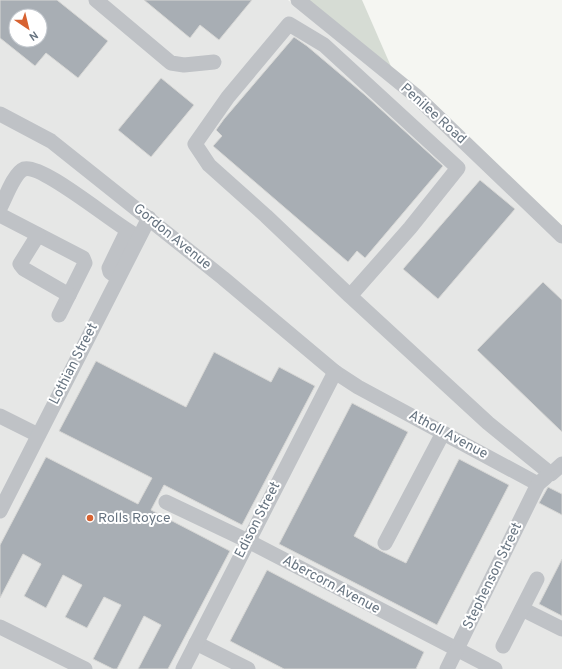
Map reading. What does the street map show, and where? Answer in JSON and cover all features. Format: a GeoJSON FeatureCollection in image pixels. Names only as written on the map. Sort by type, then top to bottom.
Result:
{"type":"FeatureCollection","features":[{"type":"Feature","properties":{"kind":"street"},"geometry":{"type":"LineString","coordinates":[[96,0],[171,63],[184,65],[214,62]]}},
{"type":"Feature","properties":{"kind":"street","name":"Penilee Road"},"geometry":{"type":"LineString","coordinates":[[298,0],[415,95],[562,236]]}},
{"type":"Feature","properties":{"kind":"street"},"geometry":{"type":"LineString","coordinates":[[350,296],[410,228],[458,168],[324,45],[289,24],[228,97],[195,144],[209,165],[266,216],[350,296],[488,423],[558,472],[538,484]]}},
{"type":"Feature","properties":{"kind":"street","name":"Gordon Avenue"},"geometry":{"type":"LineString","coordinates":[[0,114],[51,141],[149,218],[335,372]]}},
{"type":"Feature","properties":{"kind":"street"},"geometry":{"type":"LineString","coordinates":[[0,208],[16,174],[24,169],[34,170],[69,188],[133,234]]}},
{"type":"Feature","properties":{"kind":"street"},"geometry":{"type":"LineString","coordinates":[[0,215],[83,258],[85,263],[59,315]]}},
{"type":"Feature","properties":{"kind":"street","name":"Lothian Street"},"geometry":{"type":"LineString","coordinates":[[0,511],[118,278],[133,234],[149,218]]}},
{"type":"Feature","properties":{"kind":"street"},"geometry":{"type":"LineString","coordinates":[[38,235],[20,264],[24,269],[69,295]]}},
{"type":"Feature","properties":{"kind":"street","name":"Atholl Avenue"},"geometry":{"type":"LineString","coordinates":[[335,372],[358,387],[538,484]]}},
{"type":"Feature","properties":{"kind":"street","name":"Edison Street"},"geometry":{"type":"LineString","coordinates":[[183,669],[335,372]]}},
{"type":"Feature","properties":{"kind":"street"},"geometry":{"type":"LineString","coordinates":[[0,416],[38,436]]}},
{"type":"Feature","properties":{"kind":"street"},"geometry":{"type":"LineString","coordinates":[[385,543],[443,433]]}},
{"type":"Feature","properties":{"kind":"street","name":"Stephenson Street"},"geometry":{"type":"LineString","coordinates":[[447,669],[538,484]]}},
{"type":"Feature","properties":{"kind":"street","name":"Abercorn Avenue"},"geometry":{"type":"LineString","coordinates":[[166,502],[248,541],[495,669]]}},
{"type":"Feature","properties":{"kind":"street"},"geometry":{"type":"LineString","coordinates":[[502,646],[537,579]]}},
{"type":"Feature","properties":{"kind":"street"},"geometry":{"type":"LineString","coordinates":[[522,609],[562,629]]}},
{"type":"Feature","properties":{"kind":"street"},"geometry":{"type":"LineString","coordinates":[[0,627],[85,669]]}},
{"type":"Feature","properties":{"kind":"street"},"geometry":{"type":"LineString","coordinates":[[196,643],[248,669]]}},
{"type":"Feature","properties":{"kind":"shaded area"},"geometry":{"type":"Polygon","coordinates":[[[0,0],[288,0],[418,105],[562,235],[562,669],[0,669],[0,0]]]}},
{"type":"Feature","properties":{"kind":"shaded area"},"geometry":{"type":"Polygon","coordinates":[[[306,0],[362,0],[393,71],[306,0]]]}},
{"type":"Feature","properties":{"kind":"building"},"geometry":{"type":"Polygon","coordinates":[[[0,0],[57,0],[108,41],[78,78],[46,53],[35,66],[12,48],[48,48],[48,8],[8,8],[8,44],[0,38],[0,0]]]}},
{"type":"Feature","properties":{"kind":"building"},"geometry":{"type":"Polygon","coordinates":[[[144,0],[252,0],[219,40],[200,25],[190,38],[144,0]]]}},
{"type":"Feature","properties":{"kind":"building"},"geometry":{"type":"Polygon","coordinates":[[[294,37],[307,46],[365,95],[443,166],[365,258],[357,251],[348,262],[213,146],[222,136],[216,130],[224,119],[294,37]]]}},
{"type":"Feature","properties":{"kind":"building"},"geometry":{"type":"Polygon","coordinates":[[[161,78],[194,105],[151,157],[118,130],[161,78]]]}},
{"type":"Feature","properties":{"kind":"building"},"geometry":{"type":"Polygon","coordinates":[[[480,180],[515,209],[438,299],[403,269],[480,180]]]}},
{"type":"Feature","properties":{"kind":"building"},"geometry":{"type":"Polygon","coordinates":[[[543,282],[562,300],[562,432],[477,350],[543,282]]]}},
{"type":"Feature","properties":{"kind":"building","name":"Rolls Royce"},"geometry":{"type":"Polygon","coordinates":[[[214,352],[271,382],[279,367],[315,386],[242,525],[164,485],[151,510],[230,551],[168,669],[138,669],[161,625],[144,616],[117,669],[113,669],[93,659],[121,605],[104,597],[87,628],[65,617],[82,585],[63,575],[46,608],[24,596],[41,564],[23,554],[0,598],[0,545],[46,457],[138,504],[152,478],[59,431],[96,361],[186,407],[214,352]]]}},
{"type":"Feature","properties":{"kind":"building"},"geometry":{"type":"Polygon","coordinates":[[[352,403],[408,432],[354,536],[381,551],[406,563],[459,459],[509,485],[437,625],[279,544],[352,403]]]}},
{"type":"Feature","properties":{"kind":"building"},"geometry":{"type":"Polygon","coordinates":[[[548,487],[562,494],[562,515],[539,503],[548,487]]]}},
{"type":"Feature","properties":{"kind":"building"},"geometry":{"type":"Polygon","coordinates":[[[562,559],[562,616],[539,604],[562,559]]]}},
{"type":"Feature","properties":{"kind":"building"},"geometry":{"type":"Polygon","coordinates":[[[267,570],[424,652],[416,669],[284,669],[230,641],[267,570]]]}},
{"type":"Feature","properties":{"kind":"place","name":"Rolls Royce"},"geometry":{"type":"Point","coordinates":[90,518]}}]}
